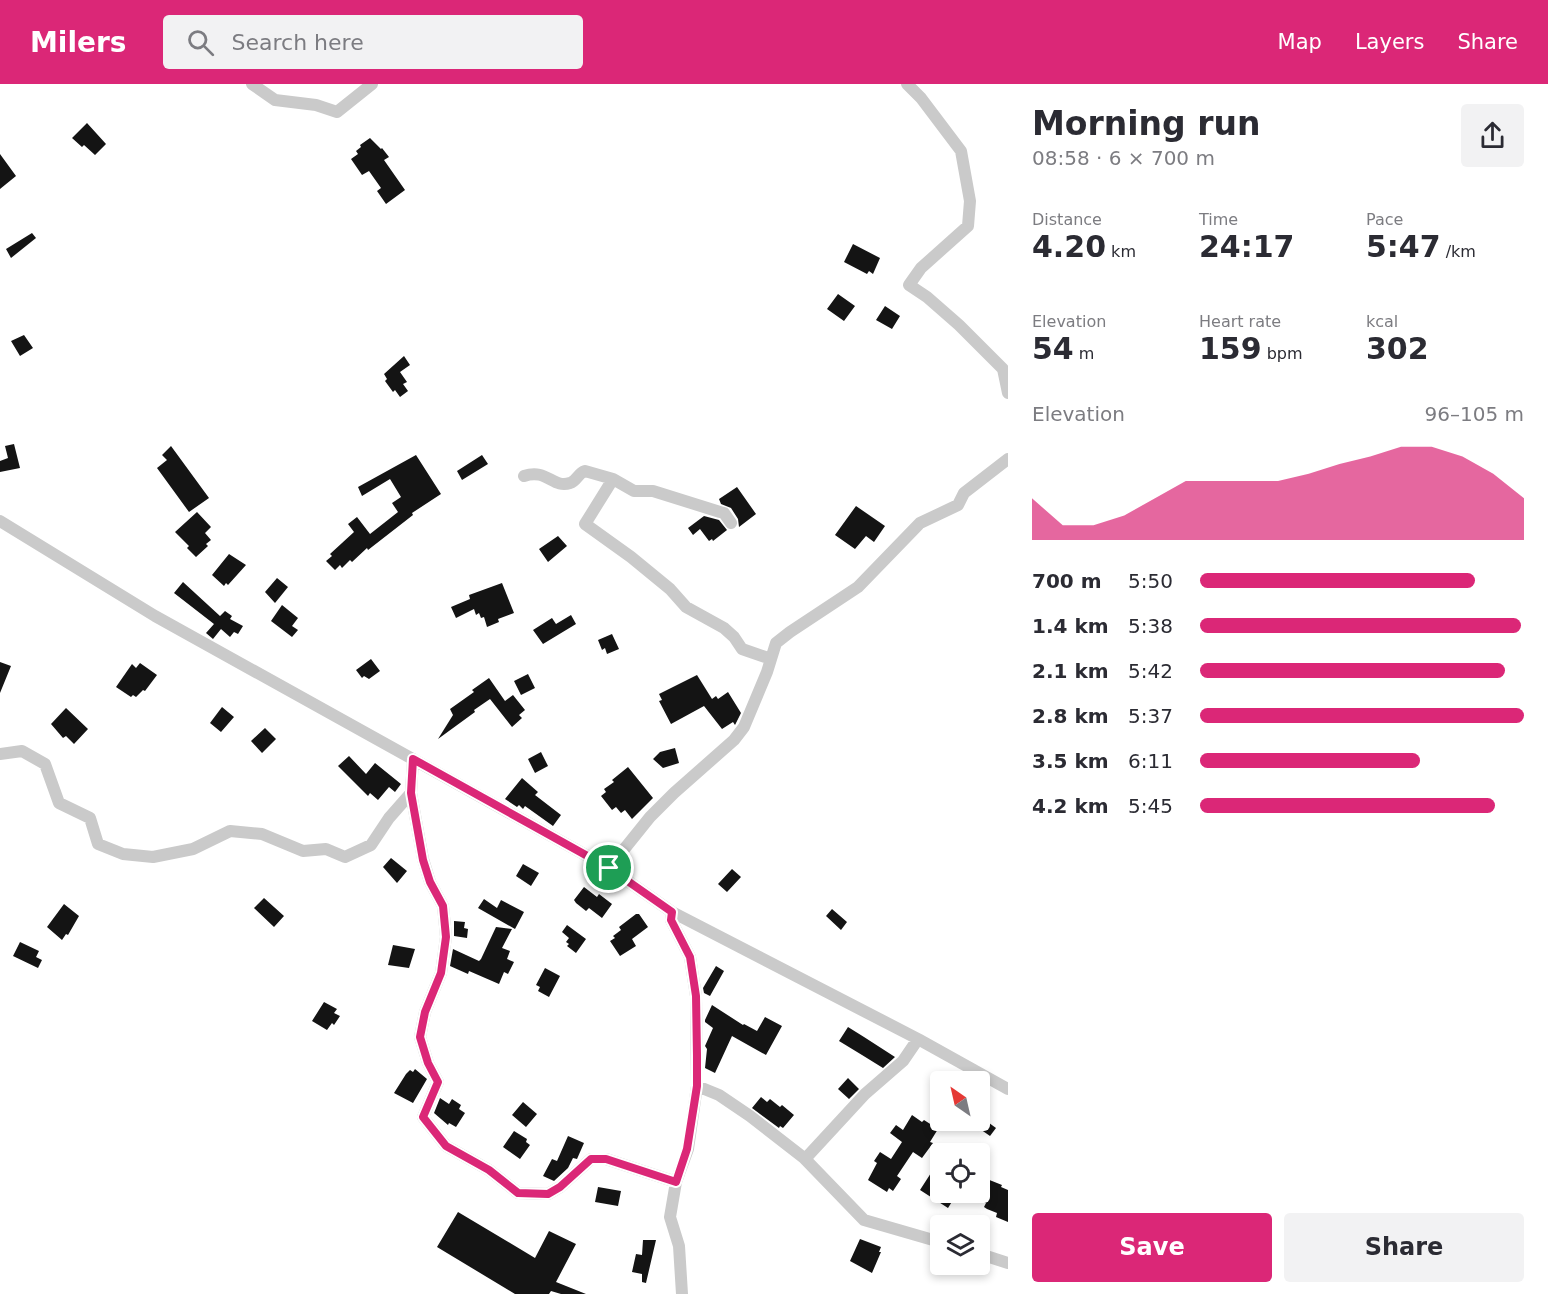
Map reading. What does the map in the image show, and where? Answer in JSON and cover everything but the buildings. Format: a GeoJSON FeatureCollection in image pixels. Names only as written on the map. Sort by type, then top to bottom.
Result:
{"type":"FeatureCollection","features":[{"type":"Feature","properties":{"kind":"street"},"geometry":{"type":"LineString","coordinates":[[252,84],[275,100],[316,105],[337,112],[372,84]]}},
{"type":"Feature","properties":{"kind":"street"},"geometry":{"type":"LineString","coordinates":[[907,84],[921,98],[961,151],[970,201],[968,226],[921,268],[909,285],[927,297],[960,326],[1003,369],[1008,393]]}},
{"type":"Feature","properties":{"kind":"street"},"geometry":{"type":"LineString","coordinates":[[609,868],[650,817],[734,740],[744,727],[776,643],[858,588],[920,523],[958,505],[964,493],[1008,459]]}},
{"type":"Feature","properties":{"kind":"street"},"geometry":{"type":"LineString","coordinates":[[524,476],[539,474],[558,483],[569,483],[585,471],[613,479],[634,491],[653,491],[724,513],[731,523]]}},
{"type":"Feature","properties":{"kind":"street"},"geometry":{"type":"LineString","coordinates":[[613,479],[585,524],[670,589],[686,607],[724,628],[742,649],[771,659]]}},
{"type":"Feature","properties":{"kind":"street"},"geometry":{"type":"LineString","coordinates":[[0,521],[155,616],[609,868],[672,912],[918,1039],[1008,1089]]}},
{"type":"Feature","properties":{"kind":"street"},"geometry":{"type":"LineString","coordinates":[[0,754],[22,751],[45,764],[59,803],[90,818],[98,844],[123,854],[153,857],[193,849],[230,831],[262,834],[303,852],[326,849],[345,857],[371,845],[389,818],[411,793]]}},
{"type":"Feature","properties":{"kind":"street"},"geometry":{"type":"LineString","coordinates":[[413,759],[411,793],[423,860],[430,882],[443,906],[446,937],[441,973],[425,1012],[420,1037],[428,1063],[438,1082],[423,1117],[446,1146],[489,1170],[518,1193],[548,1194],[560,1187],[591,1159],[606,1159],[676,1182]]}},
{"type":"Feature","properties":{"kind":"street"},"geometry":{"type":"LineString","coordinates":[[672,912],[671,920],[690,957],[696,996],[697,1086],[687,1149],[676,1182],[670,1217],[679,1246],[682,1294]]}},
{"type":"Feature","properties":{"kind":"street"},"geometry":{"type":"LineString","coordinates":[[805,1159],[865,1094],[903,1061],[918,1039]]}},
{"type":"Feature","properties":{"kind":"street"},"geometry":{"type":"LineString","coordinates":[[697,1086],[718,1095],[750,1116],[805,1159],[864,1220],[930,1239]]}},
{"type":"Feature","properties":{"kind":"street"},"geometry":{"type":"LineString","coordinates":[[990,1257],[1008,1263]]}},
{"type":"Feature","properties":{"kind":"route"},"geometry":{"type":"LineString","coordinates":[[413,759],[609,868],[672,912],[671,920],[690,957],[696,996],[697,1086],[687,1149],[676,1182],[606,1159],[591,1159],[560,1187],[548,1194],[518,1193],[489,1170],[446,1146],[423,1117],[438,1082],[428,1063],[420,1037],[425,1012],[441,973],[446,937],[443,906],[430,882],[423,860],[411,793],[413,759]]}}]}
